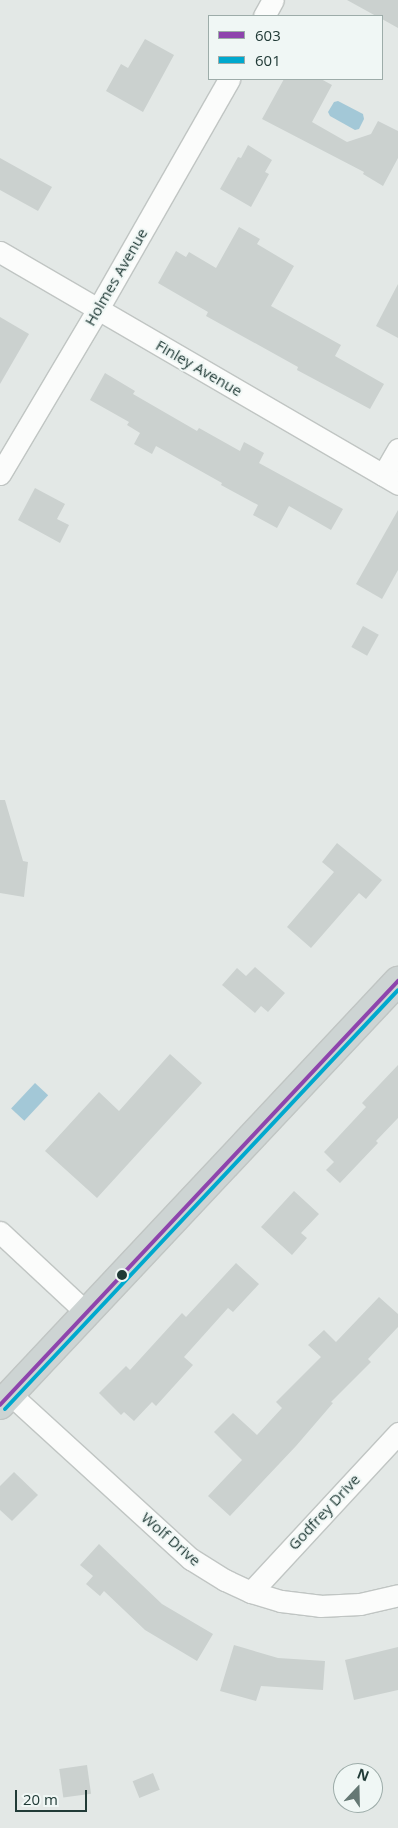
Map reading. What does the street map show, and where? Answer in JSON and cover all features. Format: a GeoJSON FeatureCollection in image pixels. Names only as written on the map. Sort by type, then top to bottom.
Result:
{"type":"FeatureCollection","features":[{"type":"Feature","properties":{"kind":"main road"},"geometry":{"type":"LineString","coordinates":[[5,1400],[398,981]]}},
{"type":"Feature","properties":{"kind":"street"},"geometry":{"type":"LineString","coordinates":[[265,15],[273,0]]}},
{"type":"Feature","properties":{"kind":"street","name":"Holmes Avenue"},"geometry":{"type":"LineString","coordinates":[[0,474],[98,309],[227,80]]}},
{"type":"Feature","properties":{"kind":"street","name":"Finley Avenue"},"geometry":{"type":"LineString","coordinates":[[0,252],[390,479]]}},
{"type":"Feature","properties":{"kind":"street"},"geometry":{"type":"LineString","coordinates":[[390,479],[398,449]]}},
{"type":"Feature","properties":{"kind":"street"},"geometry":{"type":"LineString","coordinates":[[0,1232],[87,1313]]}},
{"type":"Feature","properties":{"kind":"street","name":"Wolf Drive"},"geometry":{"type":"LineString","coordinates":[[5,1400],[191,1559],[225,1580],[251,1592],[281,1601],[320,1606],[360,1604],[398,1595]]}},
{"type":"Feature","properties":{"kind":"street","name":"Godfrey Drive"},"geometry":{"type":"LineString","coordinates":[[251,1592],[398,1433]]}},
{"type":"Feature","properties":{"kind":"water"},"geometry":{"type":"Polygon","coordinates":[[[338,101],[363,114],[364,119],[359,129],[355,130],[330,116],[328,112],[334,102],[338,101]]]}},
{"type":"Feature","properties":{"kind":"water"},"geometry":{"type":"Polygon","coordinates":[[[35,1083],[48,1095],[24,1121],[11,1109],[35,1083]]]}},
{"type":"Feature","properties":{"kind":"building"},"geometry":{"type":"Polygon","coordinates":[[[347,0],[398,0],[398,28],[383,20],[383,15],[374,15],[347,0]]]}},
{"type":"Feature","properties":{"kind":"building"},"geometry":{"type":"Polygon","coordinates":[[[145,39],[174,55],[143,112],[106,91],[121,64],[128,68],[145,39]]]}},
{"type":"Feature","properties":{"kind":"building"},"geometry":{"type":"Polygon","coordinates":[[[283,80],[323,80],[332,85],[312,122],[347,142],[371,134],[378,121],[398,131],[398,158],[383,186],[363,174],[364,172],[262,119],[283,80]]]}},
{"type":"Feature","properties":{"kind":"building"},"geometry":{"type":"Polygon","coordinates":[[[248,145],[272,160],[265,172],[269,174],[251,207],[220,189],[238,157],[241,158],[248,145]]]}},
{"type":"Feature","properties":{"kind":"building"},"geometry":{"type":"Polygon","coordinates":[[[0,158],[52,187],[38,211],[0,190],[0,158]]]}},
{"type":"Feature","properties":{"kind":"building"},"geometry":{"type":"Polygon","coordinates":[[[239,227],[260,239],[257,244],[294,266],[271,306],[341,345],[335,356],[384,384],[370,409],[297,370],[298,367],[206,316],[208,312],[158,283],[176,251],[186,257],[189,252],[216,268],[239,227]]]}},
{"type":"Feature","properties":{"kind":"building"},"geometry":{"type":"Polygon","coordinates":[[[398,284],[398,338],[376,326],[398,284]]]}},
{"type":"Feature","properties":{"kind":"building"},"geometry":{"type":"Polygon","coordinates":[[[0,317],[29,334],[0,384],[0,317]]]}},
{"type":"Feature","properties":{"kind":"building"},"geometry":{"type":"Polygon","coordinates":[[[105,373],[135,391],[133,394],[197,431],[199,428],[240,451],[244,442],[264,453],[259,463],[343,509],[331,530],[289,506],[277,528],[253,515],[258,505],[221,485],[222,483],[156,446],[152,454],[134,444],[140,433],[127,425],[129,422],[90,400],[105,373]]]}},
{"type":"Feature","properties":{"kind":"building"},"geometry":{"type":"Polygon","coordinates":[[[35,488],[65,504],[57,519],[69,525],[60,543],[18,520],[35,488]]]}},
{"type":"Feature","properties":{"kind":"building"},"geometry":{"type":"Polygon","coordinates":[[[398,510],[398,570],[382,599],[356,584],[398,510]]]}},
{"type":"Feature","properties":{"kind":"building"},"geometry":{"type":"Polygon","coordinates":[[[363,626],[379,635],[367,656],[351,647],[363,626]]]}},
{"type":"Feature","properties":{"kind":"building"},"geometry":{"type":"Polygon","coordinates":[[[0,800],[5,800],[23,861],[28,862],[24,897],[0,893],[0,800]]]}},
{"type":"Feature","properties":{"kind":"building"},"geometry":{"type":"Polygon","coordinates":[[[337,843],[382,880],[366,899],[359,893],[311,948],[287,927],[334,872],[322,862],[337,843]]]}},
{"type":"Feature","properties":{"kind":"building"},"geometry":{"type":"Polygon","coordinates":[[[255,967],[285,993],[268,1012],[261,1006],[255,1013],[222,985],[237,968],[246,976],[255,967]]]}},
{"type":"Feature","properties":{"kind":"building"},"geometry":{"type":"Polygon","coordinates":[[[170,1054],[202,1083],[97,1198],[45,1151],[99,1092],[119,1111],[170,1054]]]}},
{"type":"Feature","properties":{"kind":"building"},"geometry":{"type":"Polygon","coordinates":[[[398,1065],[398,1118],[376,1141],[378,1143],[340,1183],[326,1170],[334,1162],[324,1152],[366,1107],[362,1103],[398,1065]]]}},
{"type":"Feature","properties":{"kind":"building"},"geometry":{"type":"Polygon","coordinates":[[[294,1191],[319,1214],[301,1233],[307,1238],[292,1255],[261,1227],[294,1191]]]}},
{"type":"Feature","properties":{"kind":"building"},"geometry":{"type":"Polygon","coordinates":[[[236,1263],[259,1284],[233,1312],[228,1308],[184,1357],[193,1365],[156,1406],[152,1402],[134,1421],[124,1412],[121,1415],[99,1393],[126,1366],[130,1370],[182,1313],[186,1317],[236,1263]]]}},
{"type":"Feature","properties":{"kind":"building"},"geometry":{"type":"Polygon","coordinates":[[[379,1297],[398,1314],[398,1327],[368,1359],[371,1362],[331,1402],[333,1403],[296,1446],[230,1516],[208,1496],[242,1460],[214,1432],[233,1413],[257,1435],[282,1408],[276,1402],[321,1357],[308,1345],[324,1330],[336,1342],[379,1297]]]}},
{"type":"Feature","properties":{"kind":"building"},"geometry":{"type":"Polygon","coordinates":[[[14,1472],[38,1495],[12,1521],[0,1510],[0,1486],[14,1472]]]}},
{"type":"Feature","properties":{"kind":"building"},"geometry":{"type":"Polygon","coordinates":[[[99,1544],[162,1604],[213,1634],[197,1661],[145,1630],[104,1591],[100,1596],[86,1584],[93,1576],[80,1565],[99,1544]]]}},
{"type":"Feature","properties":{"kind":"building"},"geometry":{"type":"Polygon","coordinates":[[[234,1645],[278,1658],[325,1661],[323,1690],[261,1686],[256,1701],[220,1691],[234,1645]]]}},
{"type":"Feature","properties":{"kind":"building"},"geometry":{"type":"Polygon","coordinates":[[[398,1647],[398,1690],[354,1700],[345,1660],[398,1647]]]}},
{"type":"Feature","properties":{"kind":"building"},"geometry":{"type":"Polygon","coordinates":[[[87,1765],[91,1794],[63,1798],[59,1769],[87,1765]]]}},
{"type":"Feature","properties":{"kind":"building"},"geometry":{"type":"Polygon","coordinates":[[[153,1773],[160,1790],[139,1798],[133,1781],[153,1773]]]}},
{"type":"Feature","properties":{"kind":"transit line","name":"603"},"geometry":{"type":"LineString","coordinates":[[0,1405],[398,981]]}},
{"type":"Feature","properties":{"kind":"transit line","name":"601"},"geometry":{"type":"LineString","coordinates":[[5,1409],[398,990]]}}]}
